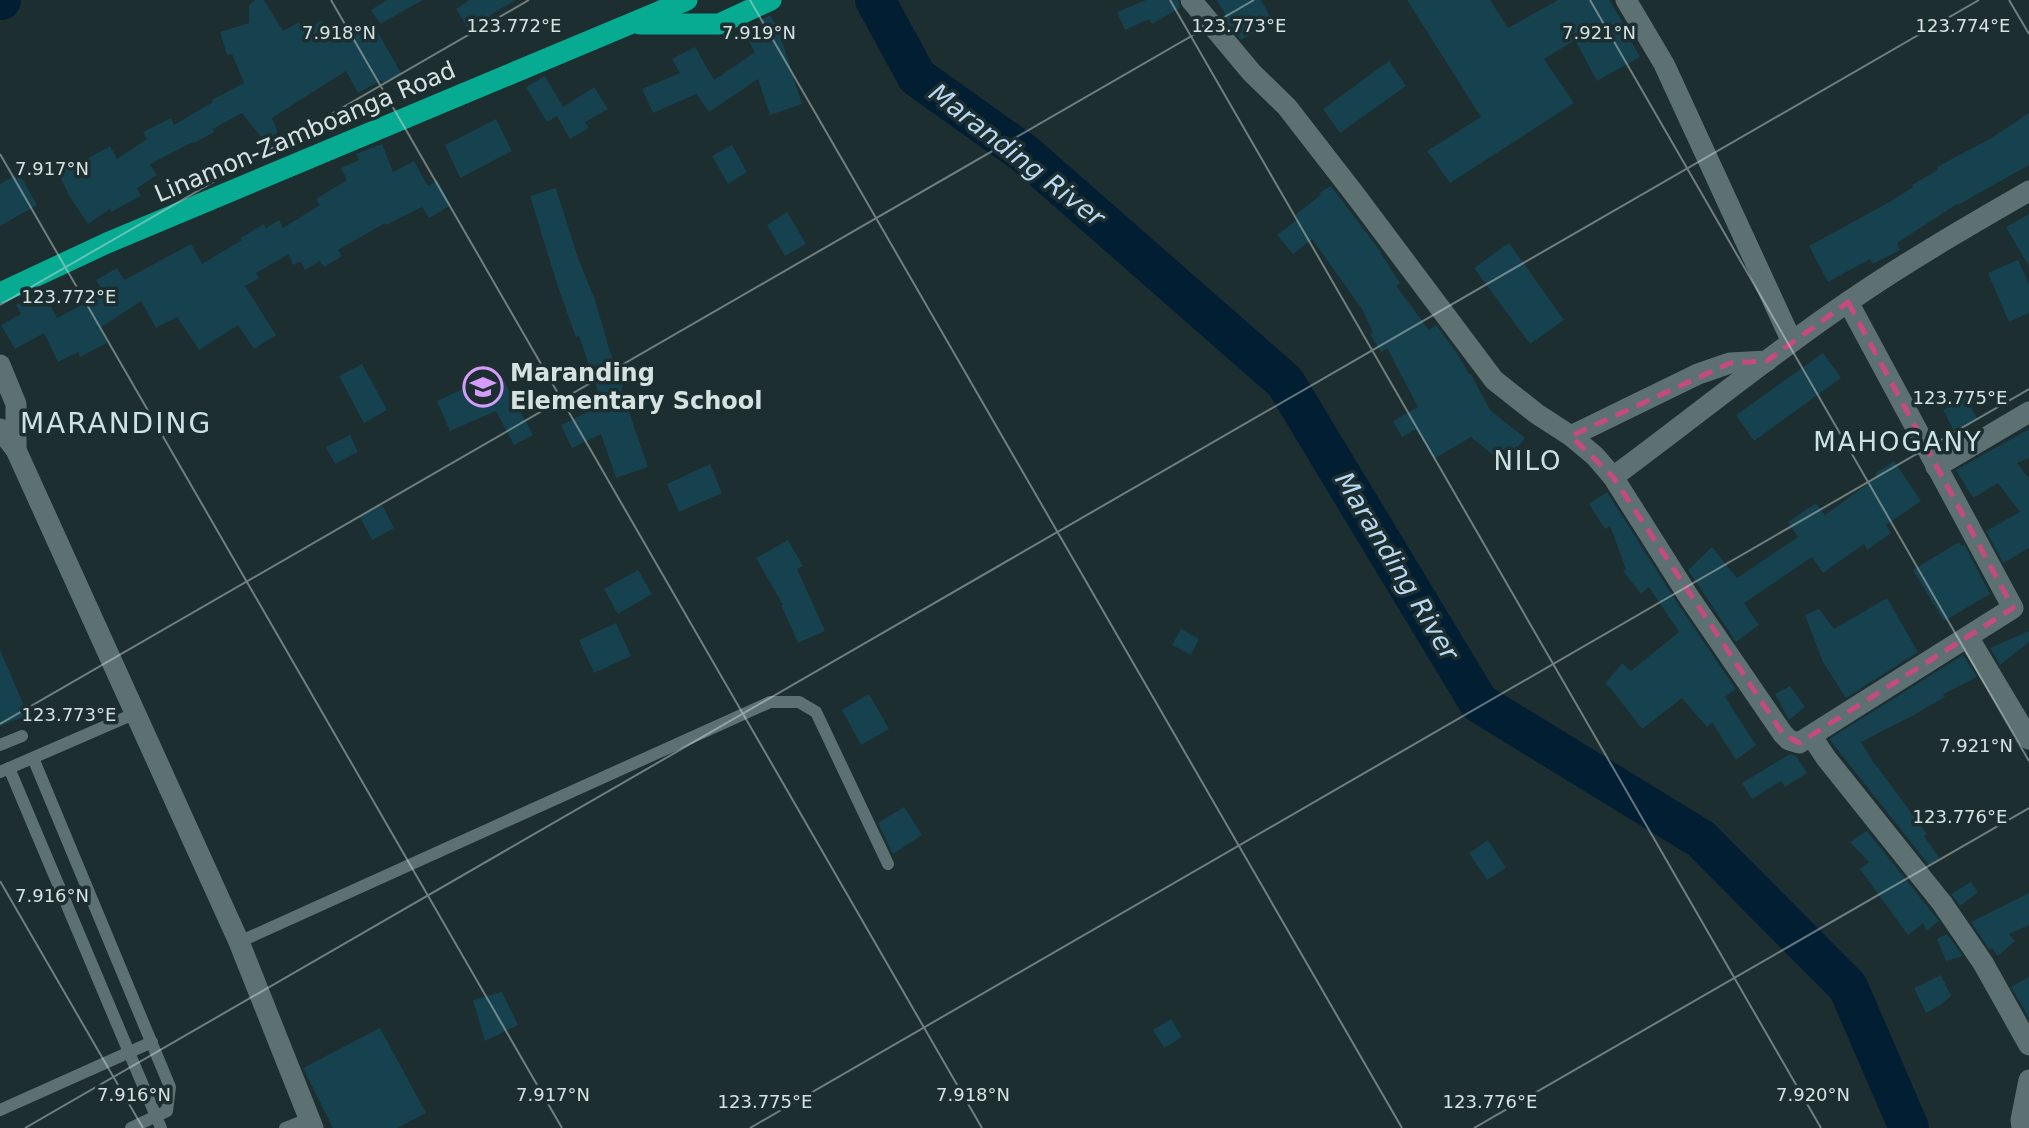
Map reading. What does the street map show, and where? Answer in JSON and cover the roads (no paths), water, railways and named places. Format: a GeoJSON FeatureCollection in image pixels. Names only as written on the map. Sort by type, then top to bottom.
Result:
{"type":"FeatureCollection","features":[{"type":"Feature","properties":{"kind":"highway","name":"Linamon-Zamboanga Road"},"geometry":{"type":"LineString","coordinates":[[0,293],[107,243],[687,0]]}},
{"type":"Feature","properties":{"kind":"highway","name":"Linamon-Zamboanga Road"},"geometry":{"type":"LineString","coordinates":[[631,24],[719,23],[771,0]]}},
{"type":"Feature","properties":{"kind":"street"},"geometry":{"type":"LineString","coordinates":[[1191,0],[1252,73],[1287,107],[1494,380],[1537,414],[1571,436],[1595,456],[1613,477],[1689,597],[1783,734],[1789,740],[1799,743],[2021,605],[1936,467],[1848,302]]}},
{"type":"Feature","properties":{"kind":"street"},"geometry":{"type":"LineString","coordinates":[[1626,0],[1664,64],[1792,342]]}},
{"type":"Feature","properties":{"kind":"street"},"geometry":{"type":"LineString","coordinates":[[1613,477],[1848,302],[2029,191]]}},
{"type":"Feature","properties":{"kind":"street"},"geometry":{"type":"LineString","coordinates":[[1571,436],[1698,373],[1730,363],[1767,361]]}},
{"type":"Feature","properties":{"kind":"street"},"geometry":{"type":"LineString","coordinates":[[0,365],[16,404],[16,450]]}},
{"type":"Feature","properties":{"kind":"street"},"geometry":{"type":"LineString","coordinates":[[1936,467],[2029,412]]}},
{"type":"Feature","properties":{"kind":"street"},"geometry":{"type":"LineString","coordinates":[[0,429],[16,450],[239,942],[311,1124]]}},
{"type":"Feature","properties":{"kind":"street"},"geometry":{"type":"LineString","coordinates":[[1968,637],[2029,739]]}},
{"type":"Feature","properties":{"kind":"street"},"geometry":{"type":"LineString","coordinates":[[1812,737],[1942,903],[1983,963],[2029,1045]]}},
{"type":"Feature","properties":{"kind":"street"},"geometry":{"type":"LineString","coordinates":[[2022,1128],[2021,1120],[2029,1080]]}},
{"type":"Feature","properties":{"kind":"lane"},"geometry":{"type":"LineString","coordinates":[[239,942],[770,702],[799,702],[816,712],[888,864]]}},
{"type":"Feature","properties":{"kind":"lane"},"geometry":{"type":"LineString","coordinates":[[136,713],[4,770],[158,1123]]}},
{"type":"Feature","properties":{"kind":"lane"},"geometry":{"type":"LineString","coordinates":[[0,745],[22,736]]}},
{"type":"Feature","properties":{"kind":"lane"},"geometry":{"type":"LineString","coordinates":[[33,758],[170,1087],[167,1111],[158,1123],[131,1128]]}},
{"type":"Feature","properties":{"kind":"lane"},"geometry":{"type":"LineString","coordinates":[[0,1110],[152,1042]]}},
{"type":"Feature","properties":{"kind":"lane"},"geometry":{"type":"LineString","coordinates":[[285,1128],[311,1124]]}},
{"type":"Feature","properties":{"kind":"waterway","name":"Maranding River"},"geometry":{"type":"LineString","coordinates":[[875,0],[917,77],[1025,154],[1285,382],[1479,703],[1701,839],[1848,987],[1909,1128]]}},
{"type":"Feature","properties":{"kind":"place","name":"Maranding Elementary School"},"geometry":{"type":"Point","coordinates":[483,387]}},
{"type":"Feature","properties":{"kind":"district","name":"MARANDING"},"geometry":{"type":"Point","coordinates":[116,423]}},
{"type":"Feature","properties":{"kind":"district","name":"MAHOGANY"},"geometry":{"type":"Point","coordinates":[1898,442]}},
{"type":"Feature","properties":{"kind":"district","name":"NILO"},"geometry":{"type":"Point","coordinates":[1528,461]}}]}
